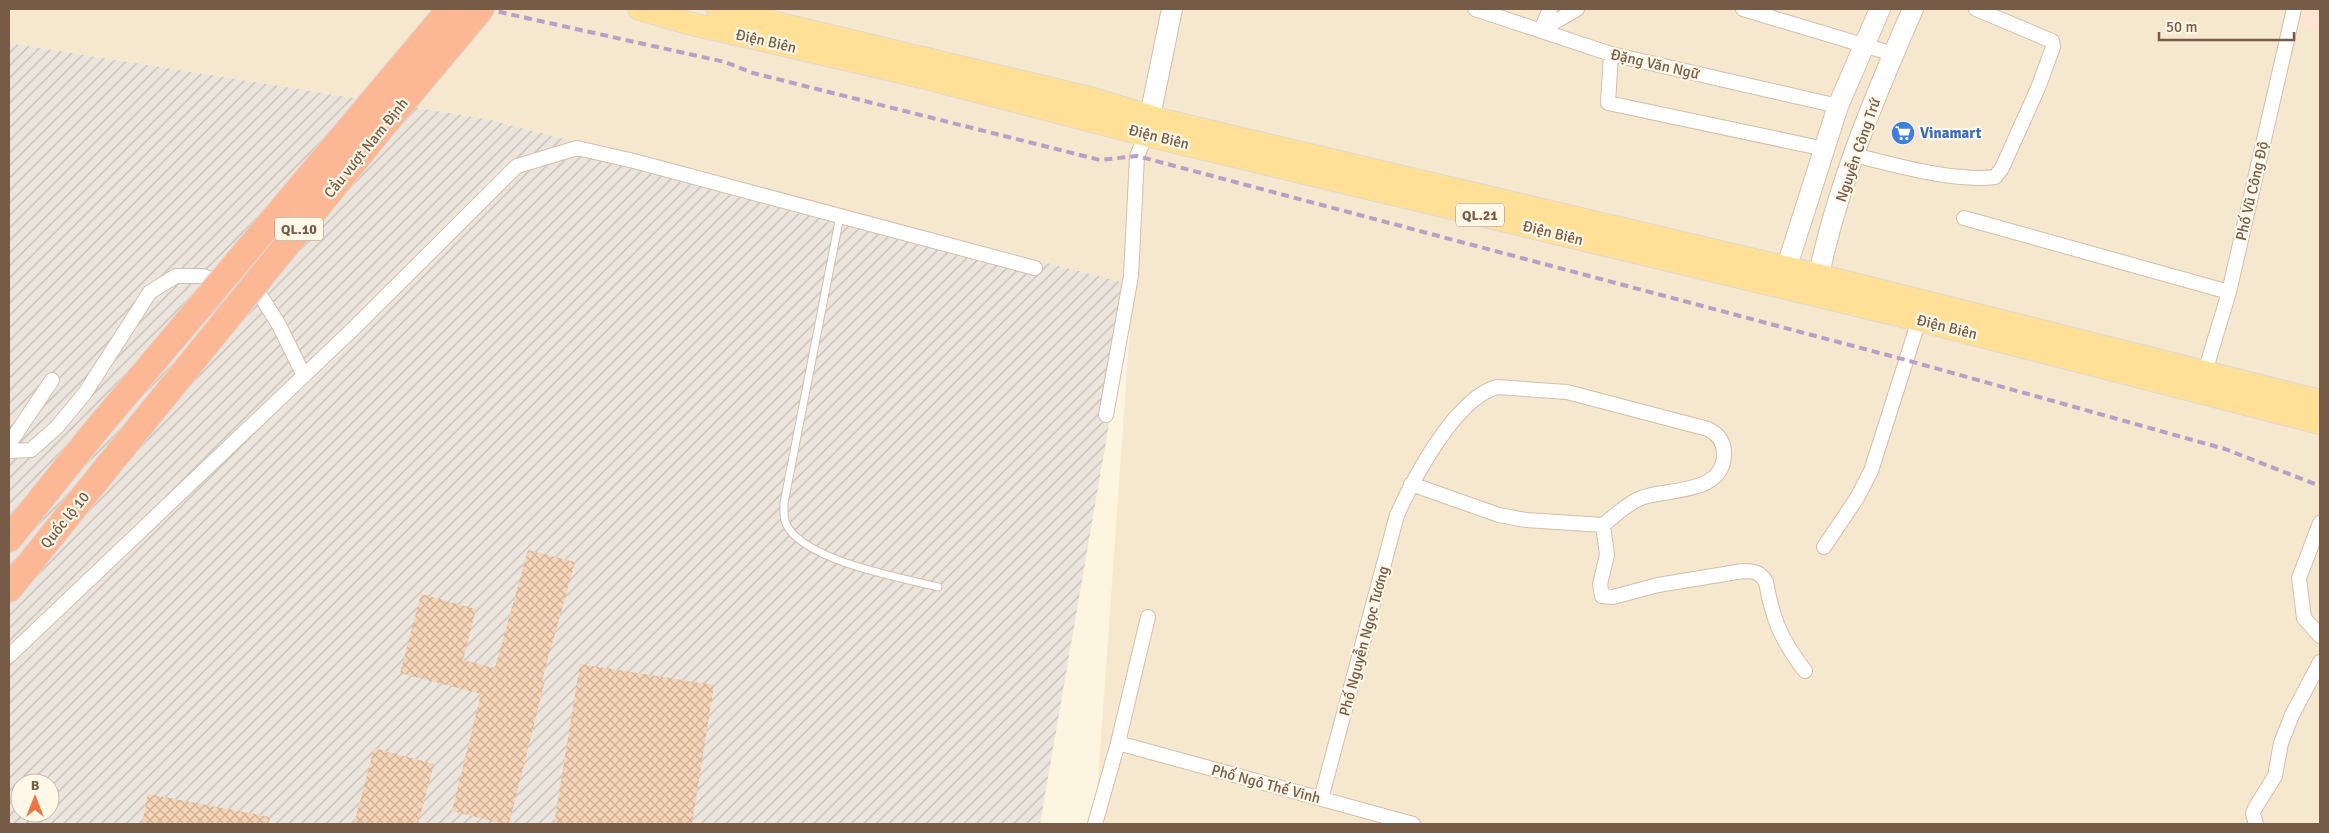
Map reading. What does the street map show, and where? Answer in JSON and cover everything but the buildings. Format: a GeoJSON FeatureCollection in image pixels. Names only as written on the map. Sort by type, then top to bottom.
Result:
{"type":"FeatureCollection","features":[{"type":"Feature","properties":{"kind":"highway","name":"Cầu vượt Nam Định"},"geometry":{"type":"LineString","coordinates":[[92,435],[450,9]]}},
{"type":"Feature","properties":{"kind":"highway","name":"Cầu vượt Nam Định"},"geometry":{"type":"LineString","coordinates":[[120,451],[383,126],[481,9]]}},
{"type":"Feature","properties":{"kind":"highway","name":"Quốc lộ 10"},"geometry":{"type":"LineString","coordinates":[[9,538],[92,435]]}},
{"type":"Feature","properties":{"kind":"highway","name":"Quốc lộ 10"},"geometry":{"type":"LineString","coordinates":[[9,589],[120,451]]}},
{"type":"Feature","properties":{"kind":"highway"},"geometry":{"type":"LineString","coordinates":[[9,520],[33,509]]}},
{"type":"Feature","properties":{"kind":"main road","name":"Điện Biên"},"geometry":{"type":"LineString","coordinates":[[639,9],[688,23],[918,76],[1148,126],[1816,286],[2206,372],[2320,402]]}},
{"type":"Feature","properties":{"kind":"main road","name":"Điện Biên"},"geometry":{"type":"LineString","coordinates":[[718,9],[1090,98],[1148,126]]}},
{"type":"Feature","properties":{"kind":"main road","name":"Điện Biên"},"geometry":{"type":"LineString","coordinates":[[1816,286],[1919,320],[2320,423]]}},
{"type":"Feature","properties":{"kind":"street"},"geometry":{"type":"LineString","coordinates":[[1106,415],[1130,276],[1137,156],[1148,126],[1172,9]]}},
{"type":"Feature","properties":{"kind":"street","name":"Đặng Văn Ngữ"},"geometry":{"type":"LineString","coordinates":[[1480,9],[1611,54],[1838,106]]}},
{"type":"Feature","properties":{"kind":"street"},"geometry":{"type":"LineString","coordinates":[[1542,30],[1550,9]]}},
{"type":"Feature","properties":{"kind":"street"},"geometry":{"type":"LineString","coordinates":[[1542,30],[1577,9]]}},
{"type":"Feature","properties":{"kind":"street"},"geometry":{"type":"LineString","coordinates":[[1743,9],[1893,54]]}},
{"type":"Feature","properties":{"kind":"street","name":"Nguyễn Công Trứ"},"geometry":{"type":"LineString","coordinates":[[1783,278],[1838,106],[1880,9]]}},
{"type":"Feature","properties":{"kind":"street","name":"Nguyễn Công Trứ"},"geometry":{"type":"LineString","coordinates":[[1816,286],[1854,155],[1893,54],[1913,9]]}},
{"type":"Feature","properties":{"kind":"street"},"geometry":{"type":"LineString","coordinates":[[1854,155],[1915,169],[1980,179],[1995,177],[2002,168],[2038,88],[2052,48],[2052,41],[1976,9]]}},
{"type":"Feature","properties":{"kind":"street","name":"Phố Vũ Công Độ"},"geometry":{"type":"LineString","coordinates":[[2206,372],[2229,292],[2294,9]]}},
{"type":"Feature","properties":{"kind":"street"},"geometry":{"type":"LineString","coordinates":[[1611,54],[1608,103],[1825,149]]}},
{"type":"Feature","properties":{"kind":"street"},"geometry":{"type":"LineString","coordinates":[[9,656],[304,376],[517,166],[577,148],[1035,268]]}},
{"type":"Feature","properties":{"kind":"street"},"geometry":{"type":"LineString","coordinates":[[1964,218],[2229,292]]}},
{"type":"Feature","properties":{"kind":"street"},"geometry":{"type":"LineString","coordinates":[[9,451],[31,450],[57,427],[85,393],[150,292],[176,276],[204,276],[262,298],[279,325],[304,376]]}},
{"type":"Feature","properties":{"kind":"street"},"geometry":{"type":"LineString","coordinates":[[1824,547],[1857,498],[1870,470],[1919,320]]}},
{"type":"Feature","properties":{"kind":"street"},"geometry":{"type":"LineString","coordinates":[[9,444],[52,380]]}},
{"type":"Feature","properties":{"kind":"street","name":"Phố Nguyễn Ngọc Tương"},"geometry":{"type":"LineString","coordinates":[[1321,799],[1397,515],[1411,484],[1437,442],[1474,399],[1487,390],[1497,387],[1567,392],[1708,429],[1722,441],[1724,453],[1722,466],[1712,478],[1696,488],[1668,491],[1640,498],[1626,506],[1603,525]]}},
{"type":"Feature","properties":{"kind":"street"},"geometry":{"type":"LineString","coordinates":[[1411,484],[1499,515],[1526,520],[1603,525],[1607,555],[1600,584],[1602,596],[1613,598],[1658,586],[1743,571],[1754,571],[1763,576],[1776,626],[1805,671]]}},
{"type":"Feature","properties":{"kind":"street"},"geometry":{"type":"LineString","coordinates":[[2320,523],[2300,578],[2299,587],[2304,618],[2320,636]]}},
{"type":"Feature","properties":{"kind":"street"},"geometry":{"type":"LineString","coordinates":[[1095,824],[1118,743],[1148,617]]}},
{"type":"Feature","properties":{"kind":"street"},"geometry":{"type":"LineString","coordinates":[[2256,824],[2253,814],[2255,808],[2275,776],[2281,743],[2292,715],[2320,662]]}},
{"type":"Feature","properties":{"kind":"street","name":"Phố Ngô Thế Vinh"},"geometry":{"type":"LineString","coordinates":[[1118,743],[1414,824]]}},
{"type":"Feature","properties":{"kind":"lane"},"geometry":{"type":"LineString","coordinates":[[840,216],[783,516],[788,528],[812,548],[855,566],[938,587]]}},
{"type":"Feature","properties":{"kind":"shaded area"},"geometry":{"type":"Polygon","coordinates":[[[9,9],[2320,9],[2320,824],[1095,824],[1133,285],[487,119],[9,43],[9,9]]]}},
{"type":"Feature","properties":{"kind":"shaded area"},"geometry":{"type":"Polygon","coordinates":[[[2307,9],[2320,9],[2320,31],[2302,27],[2307,9]]]}},
{"type":"Feature","properties":{"kind":"shaded area"},"geometry":{"type":"Polygon","coordinates":[[[9,43],[487,119],[1133,285],[1040,824],[9,824],[9,43]]]}},
{"type":"Feature","properties":{"kind":"railway"},"geometry":{"type":"LineString","coordinates":[[486,9],[725,62],[753,73],[1100,160],[1137,156],[1906,360],[2225,449],[2320,486]]}},
{"type":"Feature","properties":{"kind":"place","name":"Vinamart"},"geometry":{"type":"Point","coordinates":[1903,133]}}]}
